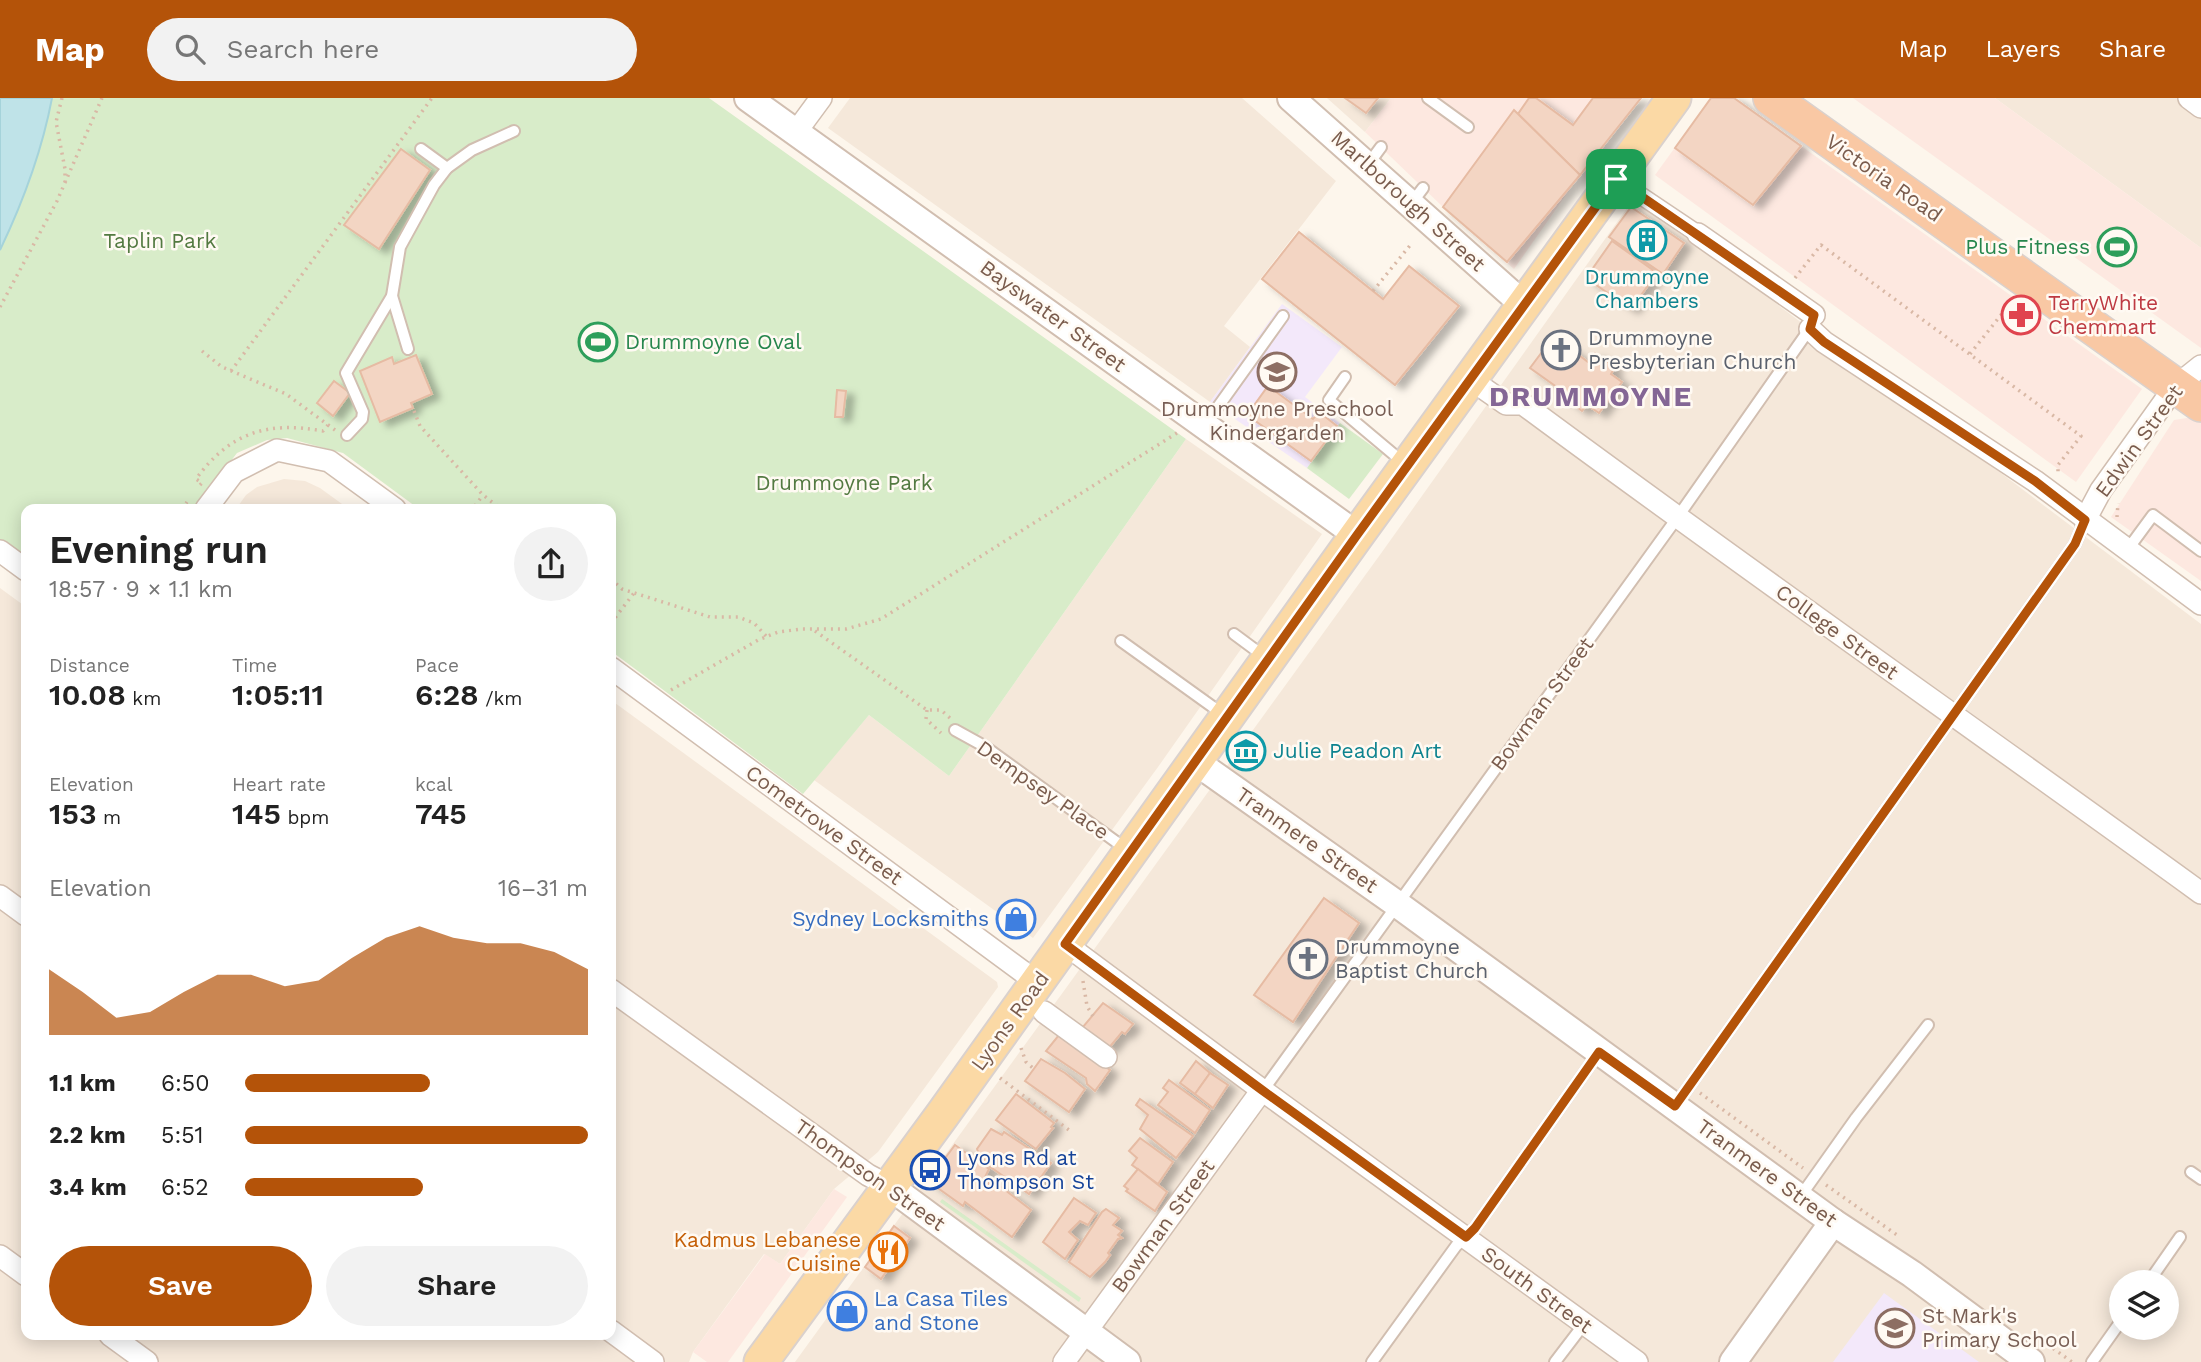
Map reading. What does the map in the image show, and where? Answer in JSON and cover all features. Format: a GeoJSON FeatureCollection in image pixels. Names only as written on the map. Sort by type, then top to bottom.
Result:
{"type":"FeatureCollection","features":[{"type":"Feature","properties":{"kind":"highway","name":"Victoria Road"},"geometry":{"type":"LineString","coordinates":[[1772,98],[2194,382]]}},
{"type":"Feature","properties":{"kind":"highway","name":"Victoria Road"},"geometry":{"type":"LineString","coordinates":[[1808,98],[2194,382]]}},
{"type":"Feature","properties":{"kind":"main road","name":"Lyons Road"},"geometry":{"type":"LineString","coordinates":[[761,1362],[889,1186],[1073,958],[1132,852],[1357,535],[1674,98]]}},
{"type":"Feature","properties":{"kind":"street","name":"Bayswater Street"},"geometry":{"type":"LineString","coordinates":[[748,98],[1192,428],[1357,535]]}},
{"type":"Feature","properties":{"kind":"street"},"geometry":{"type":"LineString","coordinates":[[796,132],[821,98]]}},
{"type":"Feature","properties":{"kind":"street","name":"Marlborough Street"},"geometry":{"type":"LineString","coordinates":[[1291,98],[1374,156],[1524,305]]}},
{"type":"Feature","properties":{"kind":"street"},"geometry":{"type":"LineString","coordinates":[[2189,98],[2201,107]]}},
{"type":"Feature","properties":{"kind":"street"},"geometry":{"type":"LineString","coordinates":[[1616,179],[1698,234],[1812,322],[1824,342],[2035,481],[2085,520],[2200,600]]}},
{"type":"Feature","properties":{"kind":"street","name":"College Street"},"geometry":{"type":"LineString","coordinates":[[1470,379],[1506,404],[1522,404],[2201,894]]}},
{"type":"Feature","properties":{"kind":"street","name":"Edwin Street"},"geometry":{"type":"LineString","coordinates":[[2085,520],[2101,490],[2194,382]]}},
{"type":"Feature","properties":{"kind":"street"},"geometry":{"type":"LineString","coordinates":[[210,504],[233,472],[277,450],[329,461],[388,504]]}},
{"type":"Feature","properties":{"kind":"street"},"geometry":{"type":"LineString","coordinates":[[0,551],[21,566]]}},
{"type":"Feature","properties":{"kind":"street","name":"Cometrowe Street"},"geometry":{"type":"LineString","coordinates":[[616,672],[1041,997],[1105,1058]]}},
{"type":"Feature","properties":{"kind":"street","name":"Tranmere Street"},"geometry":{"type":"LineString","coordinates":[[1196,762],[1675,1106],[1808,1187],[1833,1222],[1912,1273],[2031,1362]]}},
{"type":"Feature","properties":{"kind":"street"},"geometry":{"type":"LineString","coordinates":[[0,895],[21,911]]}},
{"type":"Feature","properties":{"kind":"street","name":"South Street"},"geometry":{"type":"LineString","coordinates":[[1073,958],[1263,1090],[1637,1362]]}},
{"type":"Feature","properties":{"kind":"street","name":"Thompson Street"},"geometry":{"type":"LineString","coordinates":[[616,994],[868,1175],[889,1186],[1127,1362]]}},
{"type":"Feature","properties":{"kind":"street","name":"Bowman Street"},"geometry":{"type":"LineString","coordinates":[[1064,1362],[1263,1090]]}},
{"type":"Feature","properties":{"kind":"street"},"geometry":{"type":"LineString","coordinates":[[1733,1362],[1833,1222]]}},
{"type":"Feature","properties":{"kind":"street"},"geometry":{"type":"LineString","coordinates":[[0,1256],[21,1269]]}},
{"type":"Feature","properties":{"kind":"street"},"geometry":{"type":"LineString","coordinates":[[616,1335],[653,1362]]}},
{"type":"Feature","properties":{"kind":"street"},"geometry":{"type":"LineString","coordinates":[[117,1340],[147,1362]]}},
{"type":"Feature","properties":{"kind":"lane"},"geometry":{"type":"LineString","coordinates":[[1429,98],[1468,127]]}},
{"type":"Feature","properties":{"kind":"lane"},"geometry":{"type":"LineString","coordinates":[[342,433],[362,419],[363,412],[346,373],[392,296],[400,247],[434,185],[447,168],[471,150],[514,131]]}},
{"type":"Feature","properties":{"kind":"lane"},"geometry":{"type":"LineString","coordinates":[[421,149],[447,168]]}},
{"type":"Feature","properties":{"kind":"lane"},"geometry":{"type":"LineString","coordinates":[[392,296],[408,349]]}},
{"type":"Feature","properties":{"kind":"lane"},"geometry":{"type":"LineString","coordinates":[[1192,428],[1283,316]]}},
{"type":"Feature","properties":{"kind":"lane","name":"Bowman Street"},"geometry":{"type":"LineString","coordinates":[[1263,1090],[1677,518],[1812,322]]}},
{"type":"Feature","properties":{"kind":"lane"},"geometry":{"type":"LineString","coordinates":[[1345,377],[1329,400],[1408,466]]}},
{"type":"Feature","properties":{"kind":"lane"},"geometry":{"type":"LineString","coordinates":[[2128,550],[2154,515],[2201,551]]}},
{"type":"Feature","properties":{"kind":"lane","name":"Edwin Street"},"geometry":{"type":"LineString","coordinates":[[1675,1106],[2075,544],[2085,520]]}},
{"type":"Feature","properties":{"kind":"lane"},"geometry":{"type":"LineString","coordinates":[[1234,634],[1270,660]]}},
{"type":"Feature","properties":{"kind":"lane"},"geometry":{"type":"LineString","coordinates":[[1121,641],[1228,718]]}},
{"type":"Feature","properties":{"kind":"lane","name":"Dempsey Place"},"geometry":{"type":"LineString","coordinates":[[955,730],[984,747],[1132,852]]}},
{"type":"Feature","properties":{"kind":"lane"},"geometry":{"type":"LineString","coordinates":[[1808,1187],[1927,1025]]}},
{"type":"Feature","properties":{"kind":"lane"},"geometry":{"type":"LineString","coordinates":[[1373,1362],[1456,1246],[1475,1228],[1599,1052]]}},
{"type":"Feature","properties":{"kind":"lane"},"geometry":{"type":"LineString","coordinates":[[2191,1172],[2201,1179]]}},
{"type":"Feature","properties":{"kind":"lane"},"geometry":{"type":"LineString","coordinates":[[2157,1270],[2180,1237]]}},
{"type":"Feature","properties":{"kind":"lane"},"geometry":{"type":"LineString","coordinates":[[1555,1362],[1584,1324]]}},
{"type":"Feature","properties":{"kind":"lane"},"geometry":{"type":"LineString","coordinates":[[2092,1362],[2109,1338]]}},
{"type":"Feature","properties":{"kind":"path"},"geometry":{"type":"LineString","coordinates":[[62,98],[55,122],[65,169],[65,185]]}},
{"type":"Feature","properties":{"kind":"path"},"geometry":{"type":"LineString","coordinates":[[0,307],[65,185],[102,98]]}},
{"type":"Feature","properties":{"kind":"path"},"geometry":{"type":"LineString","coordinates":[[231,371],[432,98]]}},
{"type":"Feature","properties":{"kind":"path"},"geometry":{"type":"LineString","coordinates":[[1373,291],[1412,243]]}},
{"type":"Feature","properties":{"kind":"path"},"geometry":{"type":"LineString","coordinates":[[1793,281],[1821,245],[2081,436],[2058,466],[2057,472],[2067,479]]}},
{"type":"Feature","properties":{"kind":"path"},"geometry":{"type":"LineString","coordinates":[[1970,354],[2016,296]]}},
{"type":"Feature","properties":{"kind":"path"},"geometry":{"type":"LineString","coordinates":[[202,351],[231,371],[286,394],[342,433]]}},
{"type":"Feature","properties":{"kind":"path"},"geometry":{"type":"LineString","coordinates":[[414,411],[420,426],[483,495],[495,504]]}},
{"type":"Feature","properties":{"kind":"path"},"geometry":{"type":"LineString","coordinates":[[653,700],[766,636],[778,632],[846,629],[881,619],[1192,428]]}},
{"type":"Feature","properties":{"kind":"path"},"geometry":{"type":"LineString","coordinates":[[476,504],[483,495]]}},
{"type":"Feature","properties":{"kind":"path"},"geometry":{"type":"LineString","coordinates":[[2118,503],[2116,516],[2121,521]]}},
{"type":"Feature","properties":{"kind":"path"},"geometry":{"type":"LineString","coordinates":[[616,584],[622,589],[710,617],[738,617],[754,623],[766,636]]}},
{"type":"Feature","properties":{"kind":"path"},"geometry":{"type":"LineString","coordinates":[[616,616],[634,593]]}},
{"type":"Feature","properties":{"kind":"path"},"geometry":{"type":"LineString","coordinates":[[813,630],[927,710],[941,710],[952,719],[955,730],[943,735],[933,728],[926,719],[927,710]]}},
{"type":"Feature","properties":{"kind":"path"},"geometry":{"type":"LineString","coordinates":[[1073,958],[1087,1006],[1093,1016]]}},
{"type":"Feature","properties":{"kind":"path"},"geometry":{"type":"LineString","coordinates":[[1020,1046],[1026,1062],[1034,1069]]}},
{"type":"Feature","properties":{"kind":"path"},"geometry":{"type":"LineString","coordinates":[[998,1077],[1069,1130]]}},
{"type":"Feature","properties":{"kind":"path","name":"Tranmere Street"},"geometry":{"type":"LineString","coordinates":[[1700,1093],[1808,1187],[1904,1241]]}},
{"type":"Feature","properties":{"kind":"path"},"geometry":{"type":"LineString","coordinates":[[2026,1329],[2072,1362]]}},
{"type":"Feature","properties":{"kind":"shaded area"},"geometry":{"type":"Polygon","coordinates":[[[850,98],[1242,98],[1336,181],[1224,326],[1250,347],[1210,402],[828,128],[850,98]]]}},
{"type":"Feature","properties":{"kind":"shaded area"},"geometry":{"type":"Polygon","coordinates":[[[1327,98],[1391,98],[1365,132],[1327,98]]]}},
{"type":"Feature","properties":{"kind":"shaded area"},"geometry":{"type":"Polygon","coordinates":[[[1391,98],[1641,98],[1580,175],[1514,269],[1443,207],[1365,132],[1391,98]]]}},
{"type":"Feature","properties":{"kind":"shaded area"},"geometry":{"type":"Polygon","coordinates":[[[1711,98],[1734,98],[2142,389],[2076,482],[1655,175],[1711,98]]]}},
{"type":"Feature","properties":{"kind":"shaded area"},"geometry":{"type":"Polygon","coordinates":[[[1853,98],[1995,98],[2201,248],[2201,348],[1853,98]]]}},
{"type":"Feature","properties":{"kind":"shaded area"},"geometry":{"type":"Polygon","coordinates":[[[1995,98],[2201,98],[2201,248],[1995,98]]]}},
{"type":"Feature","properties":{"kind":"shaded area"},"geometry":{"type":"Polygon","coordinates":[[[1635,197],[2201,624],[2201,1362],[795,1362],[1382,552],[1635,197]]]}},
{"type":"Feature","properties":{"kind":"shaded area","name":"Drummoyne Preschool Kindergarden"},"geometry":{"type":"Polygon","coordinates":[[[1282,304],[1342,347],[1305,397],[1340,423],[1307,468],[1210,402],[1282,304]]]}},
{"type":"Feature","properties":{"kind":"shaded area"},"geometry":{"type":"Polygon","coordinates":[[[2193,417],[2201,423],[2201,581],[2111,517],[2174,420],[2193,417]]]}},
{"type":"Feature","properties":{"kind":"shaded area"},"geometry":{"type":"Polygon","coordinates":[[[1186,439],[1322,534],[1158,767],[1033,938],[814,780],[869,715],[949,776],[1186,439]]]}},
{"type":"Feature","properties":{"kind":"shaded area"},"geometry":{"type":"Polygon","coordinates":[[[284,479],[305,481],[342,504],[240,504],[257,487],[284,479]]]}},
{"type":"Feature","properties":{"kind":"shaded area"},"geometry":{"type":"Polygon","coordinates":[[[0,588],[21,603],[21,1340],[616,1340],[616,704],[997,982],[998,987],[878,1152],[834,1189],[780,1264],[764,1254],[693,1352],[689,1362],[0,1362],[0,588]]]}},
{"type":"Feature","properties":{"kind":"shaded area"},"geometry":{"type":"Polygon","coordinates":[[[834,1189],[847,1197],[728,1362],[707,1362],[693,1352],[765,1254],[780,1264],[834,1189]]]}},
{"type":"Feature","properties":{"kind":"shaded area","name":"St Mark's Primary School"},"geometry":{"type":"Polygon","coordinates":[[[1884,1293],[1979,1362],[1833,1362],[1884,1293]]]}},
{"type":"Feature","properties":{"kind":"green space","name":"Drummoyne Park"},"geometry":{"type":"Polygon","coordinates":[[[52,98],[709,98],[1186,439],[949,776],[869,715],[803,794],[616,655],[616,504],[412,504],[343,453],[287,438],[267,440],[237,453],[198,504],[21,504],[21,555],[0,540],[0,250],[38,155],[52,98]]]}},
{"type":"Feature","properties":{"kind":"green space"},"geometry":{"type":"Polygon","coordinates":[[[1340,423],[1383,454],[1349,499],[1307,468],[1340,423]]]}},
{"type":"Feature","properties":{"kind":"green space"},"geometry":{"type":"Polygon","coordinates":[[[942,1199],[1081,1298],[1079,1302],[940,1202],[942,1199]]]}},
{"type":"Feature","properties":{"kind":"water"},"geometry":{"type":"Polygon","coordinates":[[[0,98],[52,98],[31,176],[0,250],[0,98]]]}},
{"type":"Feature","properties":{"kind":"building"},"geometry":{"type":"Polygon","coordinates":[[[1345,98],[1378,98],[1366,113],[1345,98]]]}},
{"type":"Feature","properties":{"kind":"building"},"geometry":{"type":"Polygon","coordinates":[[[1529,98],[1536,98],[1573,125],[1593,98],[1641,98],[1580,175],[1518,114],[1529,98]]]}},
{"type":"Feature","properties":{"kind":"building"},"geometry":{"type":"Polygon","coordinates":[[[1711,98],[1734,98],[1801,146],[1753,205],[1675,148],[1711,98]]]}},
{"type":"Feature","properties":{"kind":"building"},"geometry":{"type":"Polygon","coordinates":[[[1514,110],[1580,175],[1507,262],[1443,207],[1514,110]]]}},
{"type":"Feature","properties":{"kind":"building"},"geometry":{"type":"Polygon","coordinates":[[[401,149],[430,170],[379,249],[344,225],[401,149]]]}},
{"type":"Feature","properties":{"kind":"building","name":"Drummoyne Chambers"},"geometry":{"type":"Polygon","coordinates":[[[1631,207],[1684,243],[1663,274],[1609,237],[1631,207]]]}},
{"type":"Feature","properties":{"kind":"building"},"geometry":{"type":"Polygon","coordinates":[[[1299,232],[1383,299],[1409,266],[1459,306],[1395,385],[1262,279],[1299,232]]]}},
{"type":"Feature","properties":{"kind":"building"},"geometry":{"type":"Polygon","coordinates":[[[1612,241],[1657,273],[1631,309],[1586,278],[1612,241]]]}},
{"type":"Feature","properties":{"kind":"building"},"geometry":{"type":"Polygon","coordinates":[[[1554,336],[1588,362],[1595,353],[1615,367],[1611,374],[1622,382],[1599,413],[1587,405],[1582,411],[1562,396],[1565,393],[1530,368],[1554,336]]]}},
{"type":"Feature","properties":{"kind":"building"},"geometry":{"type":"Polygon","coordinates":[[[416,355],[432,394],[411,403],[413,408],[380,422],[360,371],[392,357],[394,364],[416,355]]]}},
{"type":"Feature","properties":{"kind":"building"},"geometry":{"type":"Polygon","coordinates":[[[334,381],[350,393],[333,416],[317,403],[334,381]]]}},
{"type":"Feature","properties":{"kind":"building"},"geometry":{"type":"Polygon","coordinates":[[[1268,386],[1313,419],[1319,412],[1337,426],[1311,461],[1247,415],[1268,386]]]}},
{"type":"Feature","properties":{"kind":"building"},"geometry":{"type":"Polygon","coordinates":[[[837,390],[846,391],[843,417],[835,417],[837,390]]]}},
{"type":"Feature","properties":{"kind":"building","name":"Drummoyne Baptist Church"},"geometry":{"type":"Polygon","coordinates":[[[1324,898],[1359,923],[1293,1022],[1254,995],[1324,898]]]}},
{"type":"Feature","properties":{"kind":"building"},"geometry":{"type":"Polygon","coordinates":[[[1103,1003],[1133,1024],[1125,1034],[1122,1032],[1108,1049],[1082,1028],[1103,1003]]]}},
{"type":"Feature","properties":{"kind":"building"},"geometry":{"type":"Polygon","coordinates":[[[1063,1030],[1110,1070],[1095,1091],[1087,1084],[1086,1078],[1046,1051],[1063,1030]]]}},
{"type":"Feature","properties":{"kind":"building"},"geometry":{"type":"Polygon","coordinates":[[[1041,1059],[1085,1089],[1069,1112],[1025,1081],[1041,1059]]]}},
{"type":"Feature","properties":{"kind":"building"},"geometry":{"type":"Polygon","coordinates":[[[1196,1061],[1210,1073],[1195,1094],[1180,1083],[1196,1061]]]}},
{"type":"Feature","properties":{"kind":"building"},"geometry":{"type":"Polygon","coordinates":[[[1210,1073],[1228,1085],[1213,1108],[1195,1094],[1210,1073]]]}},
{"type":"Feature","properties":{"kind":"building"},"geometry":{"type":"Polygon","coordinates":[[[1169,1080],[1210,1110],[1195,1133],[1158,1105],[1168,1092],[1163,1088],[1169,1080]]]}},
{"type":"Feature","properties":{"kind":"building"},"geometry":{"type":"Polygon","coordinates":[[[1016,1094],[1054,1123],[1036,1149],[996,1120],[1016,1094]]]}},
{"type":"Feature","properties":{"kind":"building"},"geometry":{"type":"Polygon","coordinates":[[[1140,1099],[1193,1136],[1176,1158],[1140,1129],[1148,1115],[1136,1105],[1140,1099]]]}},
{"type":"Feature","properties":{"kind":"building"},"geometry":{"type":"Polygon","coordinates":[[[991,1129],[1002,1135],[1004,1132],[1051,1163],[1029,1194],[989,1166],[991,1164],[988,1165],[984,1161],[986,1158],[979,1154],[977,1149],[991,1129]]]}},
{"type":"Feature","properties":{"kind":"building"},"geometry":{"type":"Polygon","coordinates":[[[1140,1138],[1173,1162],[1158,1184],[1132,1165],[1137,1158],[1129,1151],[1140,1138]]]}},
{"type":"Feature","properties":{"kind":"building"},"geometry":{"type":"Polygon","coordinates":[[[955,1145],[989,1169],[983,1181],[988,1184],[992,1180],[1031,1210],[1012,1237],[965,1202],[963,1206],[928,1181],[955,1145]]]}},
{"type":"Feature","properties":{"kind":"building"},"geometry":{"type":"Polygon","coordinates":[[[1138,1169],[1167,1192],[1155,1211],[1126,1191],[1128,1189],[1124,1186],[1138,1169]]]}},
{"type":"Feature","properties":{"kind":"building"},"geometry":{"type":"Polygon","coordinates":[[[1074,1198],[1096,1213],[1088,1225],[1080,1221],[1069,1232],[1078,1240],[1065,1259],[1043,1242],[1074,1198]]]}},
{"type":"Feature","properties":{"kind":"building"},"geometry":{"type":"Polygon","coordinates":[[[1106,1209],[1119,1218],[1113,1225],[1122,1231],[1118,1235],[1122,1238],[1118,1239],[1105,1262],[1090,1277],[1069,1262],[1106,1209]]]}},
{"type":"Feature","properties":{"kind":"building","name":"Kadmus Lebanese Cuisine"},"geometry":{"type":"Polygon","coordinates":[[[894,1226],[910,1238],[881,1279],[865,1267],[894,1226]]]}},
{"type":"Feature","properties":{"kind":"place","name":"Drummoyne Chambers"},"geometry":{"type":"Point","coordinates":[1647,240]}},
{"type":"Feature","properties":{"kind":"place","name":"Plus Fitness"},"geometry":{"type":"Point","coordinates":[2117,247]}},
{"type":"Feature","properties":{"kind":"place","name":"TerryWhite Chemmart"},"geometry":{"type":"Point","coordinates":[2021,315]}},
{"type":"Feature","properties":{"kind":"place","name":"Drummoyne Oval"},"geometry":{"type":"Point","coordinates":[598,342]}},
{"type":"Feature","properties":{"kind":"place","name":"Drummoyne Presbyterian Church"},"geometry":{"type":"Point","coordinates":[1561,350]}},
{"type":"Feature","properties":{"kind":"place","name":"Drummoyne Preschool Kindergarden"},"geometry":{"type":"Point","coordinates":[1277,372]}},
{"type":"Feature","properties":{"kind":"place","name":"Julie Peadon Art"},"geometry":{"type":"Point","coordinates":[1246,751]}},
{"type":"Feature","properties":{"kind":"place","name":"Sydney Locksmiths"},"geometry":{"type":"Point","coordinates":[1016,919]}},
{"type":"Feature","properties":{"kind":"place","name":"Drummoyne Baptist Church"},"geometry":{"type":"Point","coordinates":[1308,959]}},
{"type":"Feature","properties":{"kind":"place","name":"Lyons Rd at Thompson St"},"geometry":{"type":"Point","coordinates":[930,1170]}},
{"type":"Feature","properties":{"kind":"place","name":"Kadmus Lebanese Cuisine"},"geometry":{"type":"Point","coordinates":[888,1252]}},
{"type":"Feature","properties":{"kind":"place","name":"La Casa Tiles and Stone"},"geometry":{"type":"Point","coordinates":[847,1311]}},
{"type":"Feature","properties":{"kind":"place","name":"St Mark's Primary School"},"geometry":{"type":"Point","coordinates":[1895,1328]}},
{"type":"Feature","properties":{"kind":"district","name":"DRUMMOYNE"},"geometry":{"type":"Point","coordinates":[1591,396]}},
{"type":"Feature","properties":{"kind":"route"},"geometry":{"type":"LineString","coordinates":[[1616,179],[1814,315],[1810,329],[1824,342],[2035,481],[2085,520],[2075,544],[1675,1106],[1599,1052],[1466,1237],[1065,944],[1616,179]]}},
{"type":"Feature","properties":{"kind":"park label","name":"Taplin Park"},"geometry":{"type":"Point","coordinates":[160,241]}}]}
